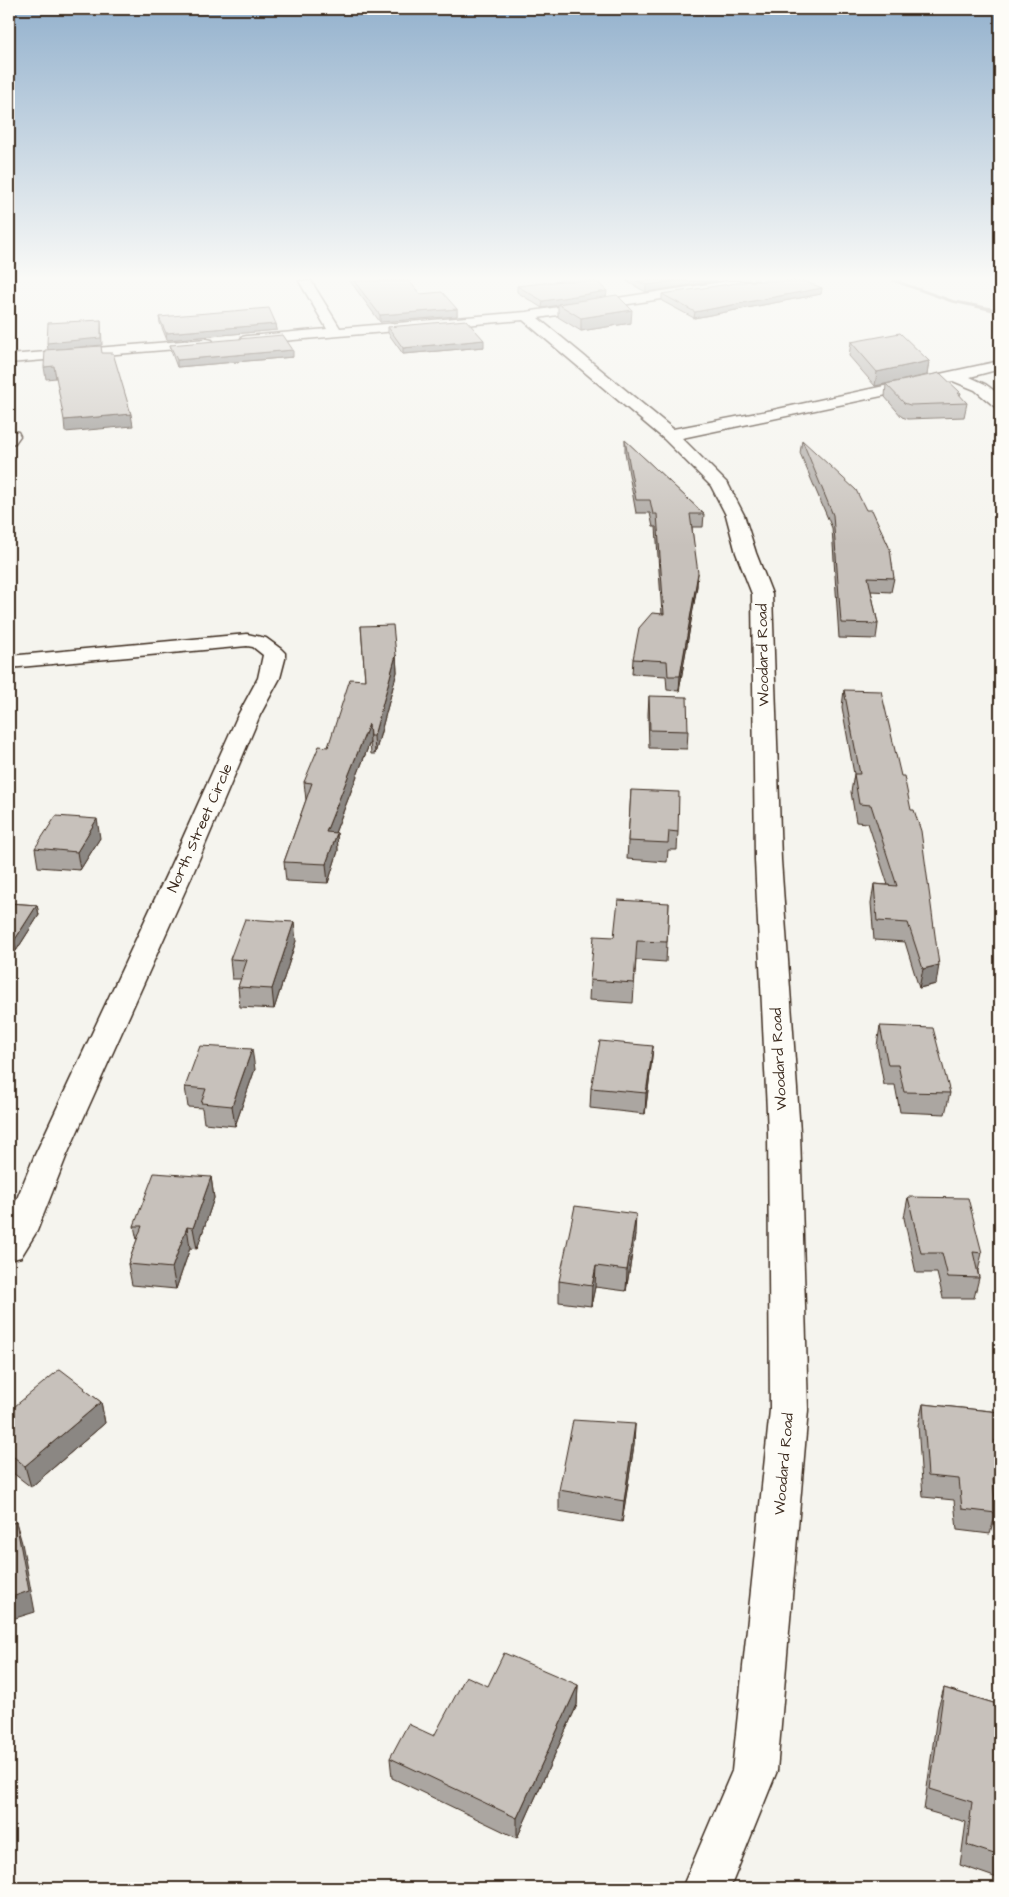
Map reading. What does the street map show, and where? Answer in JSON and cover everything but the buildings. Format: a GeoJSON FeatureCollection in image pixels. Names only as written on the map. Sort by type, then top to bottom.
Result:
{"type":"FeatureCollection","features":[{"type":"Feature","properties":{"kind":"street","name":"Woodard Road"},"geometry":{"type":"LineString","coordinates":[[591,370],[670,435],[719,484],[735,515],[746,553],[762,594],[768,860],[784,1152],[789,1410],[754,1771],[706,1888]]}},
{"type":"Feature","properties":{"kind":"street"},"geometry":{"type":"LineString","coordinates":[[670,435],[774,415],[981,370]]}},
{"type":"Feature","properties":{"kind":"street"},"geometry":{"type":"LineString","coordinates":[[955,376],[980,387],[1000,403]]}},
{"type":"Feature","properties":{"kind":"street","name":"North Street Circle"},"geometry":{"type":"LineString","coordinates":[[9,662],[247,640],[260,642],[274,653],[268,678],[249,715],[181,871],[50,1157],[20,1231],[9,1248]]}}]}
